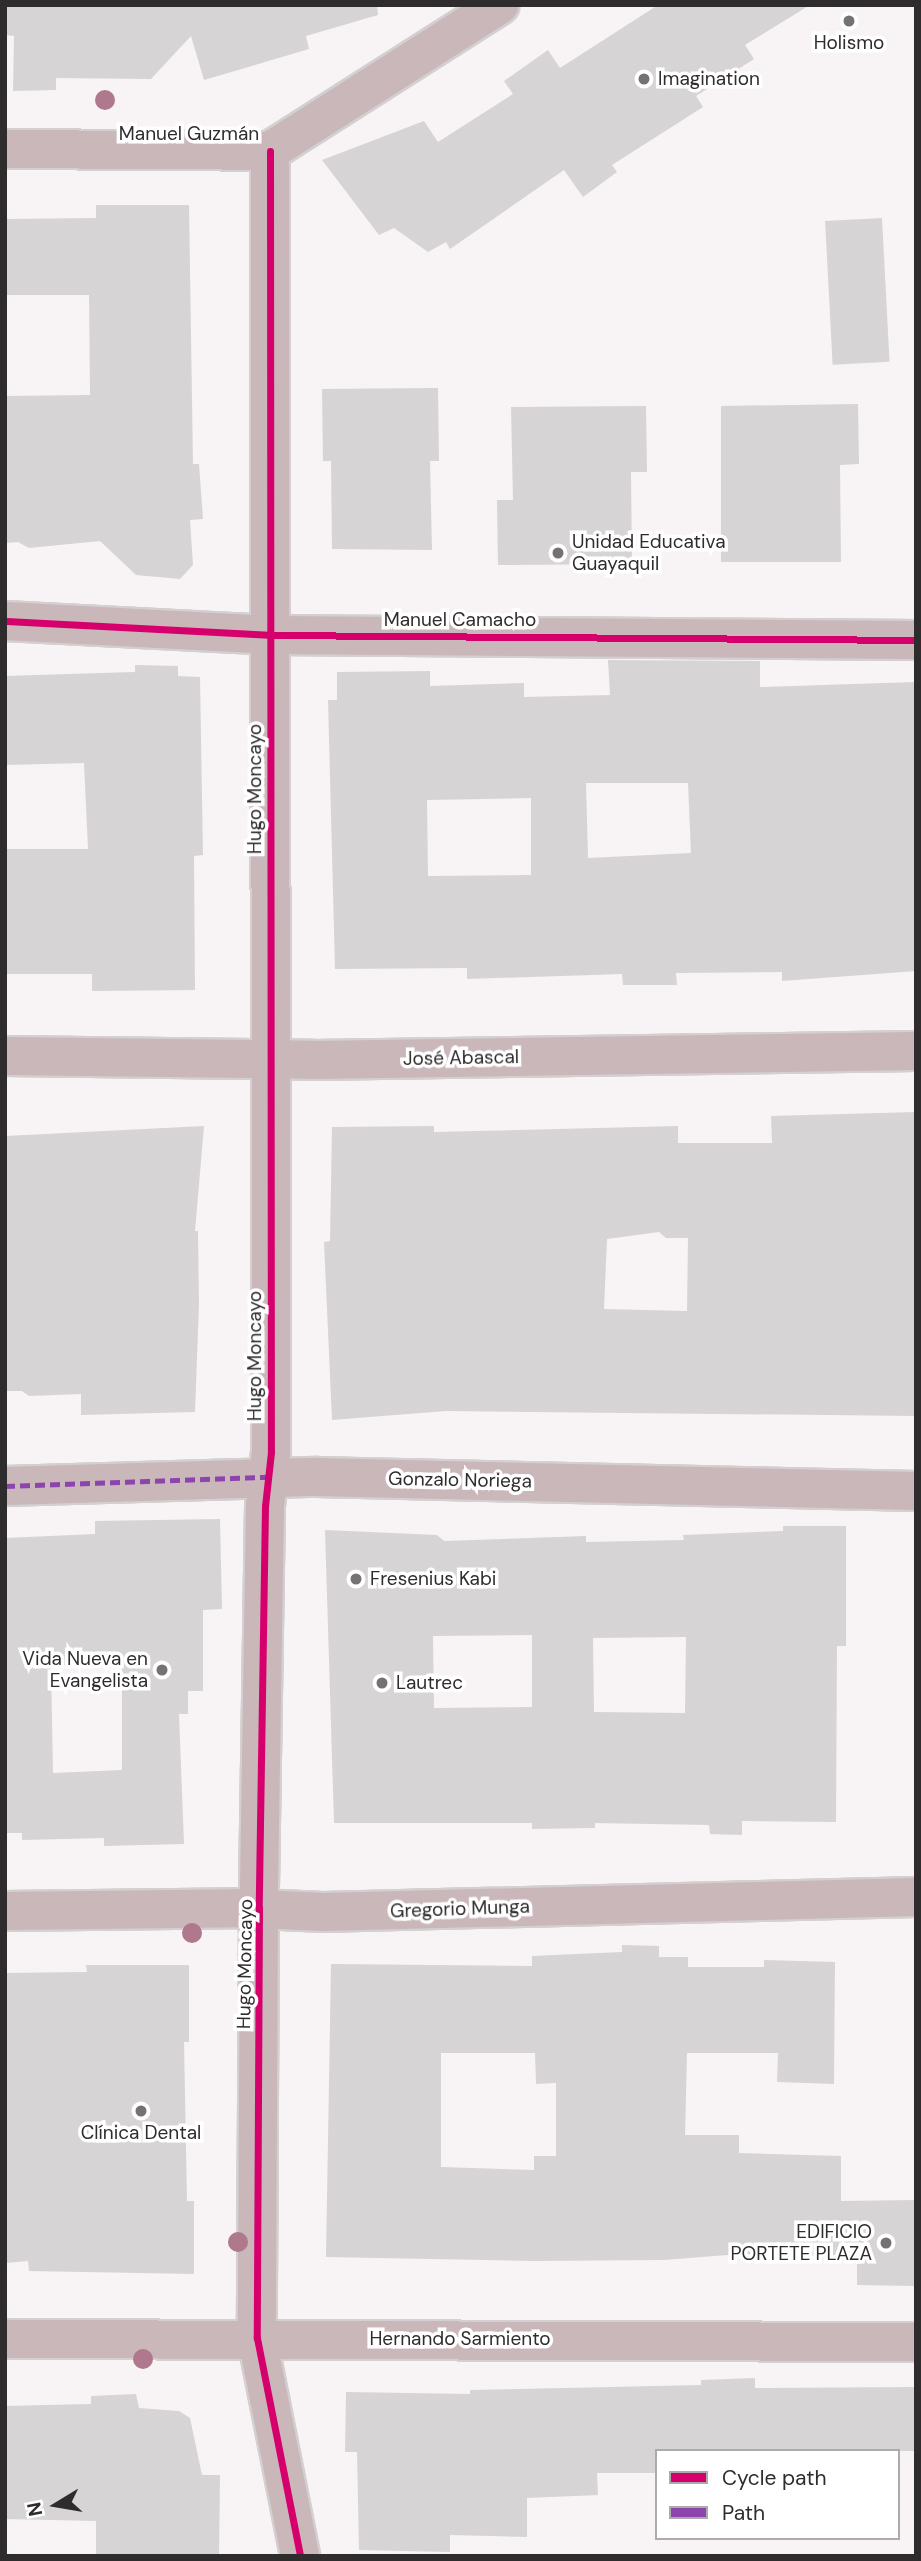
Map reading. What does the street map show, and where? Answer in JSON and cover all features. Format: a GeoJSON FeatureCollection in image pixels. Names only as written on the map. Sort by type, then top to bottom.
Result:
{"type":"FeatureCollection","features":[{"type":"Feature","properties":{"kind":"street","name":"Manuel Guzmán"},"geometry":{"type":"LineString","coordinates":[[5,149],[270,151],[499,5]]}},
{"type":"Feature","properties":{"kind":"street","name":"Hugo Moncayo"},"geometry":{"type":"LineString","coordinates":[[270,151],[269,1477],[259,1908],[257,2338],[300,2556]]}},
{"type":"Feature","properties":{"kind":"street","name":"Manuel Camacho"},"geometry":{"type":"LineString","coordinates":[[5,621],[270,635],[916,640]]}},
{"type":"Feature","properties":{"kind":"street","name":"José Abascal"},"geometry":{"type":"LineString","coordinates":[[5,1056],[270,1060],[916,1051]]}},
{"type":"Feature","properties":{"kind":"street","name":"Gonzalo Noriega"},"geometry":{"type":"LineString","coordinates":[[5,1486],[269,1477],[916,1491]]}},
{"type":"Feature","properties":{"kind":"street","name":"Gregorio Munga"},"geometry":{"type":"LineString","coordinates":[[5,1911],[259,1908],[323,1913],[916,1896]]}},
{"type":"Feature","properties":{"kind":"street","name":"Hernando Sarmiento"},"geometry":{"type":"LineString","coordinates":[[5,2339],[916,2342]]}},
{"type":"Feature","properties":{"kind":"building"},"geometry":{"type":"Polygon","coordinates":[[[5,5],[377,5],[378,15],[306,36],[309,49],[204,80],[191,36],[151,79],[56,78],[56,90],[13,91],[14,36],[5,35],[5,5]]]}},
{"type":"Feature","properties":{"kind":"building"},"geometry":{"type":"Polygon","coordinates":[[[658,5],[810,5],[745,45],[754,59],[696,96],[703,107],[612,165],[617,172],[583,197],[564,170],[450,249],[446,242],[428,252],[394,228],[379,235],[322,160],[424,121],[438,142],[513,94],[504,81],[548,50],[560,68],[658,5]]]}},
{"type":"Feature","properties":{"kind":"building"},"geometry":{"type":"Polygon","coordinates":[[[96,205],[189,205],[193,464],[199,464],[203,519],[190,520],[193,565],[180,579],[136,575],[100,541],[29,548],[18,542],[5,543],[5,396],[90,395],[89,295],[5,295],[5,219],[96,218],[96,205]]]}},
{"type":"Feature","properties":{"kind":"building"},"geometry":{"type":"Polygon","coordinates":[[[882,218],[890,362],[833,365],[825,221],[882,218]]]}},
{"type":"Feature","properties":{"kind":"building"},"geometry":{"type":"Polygon","coordinates":[[[438,388],[439,461],[430,461],[432,550],[332,549],[331,461],[323,461],[322,389],[438,388]]]}},
{"type":"Feature","properties":{"kind":"building"},"geometry":{"type":"Polygon","coordinates":[[[858,404],[859,464],[840,465],[841,562],[721,562],[721,406],[858,404]]]}},
{"type":"Feature","properties":{"kind":"building"},"geometry":{"type":"Polygon","coordinates":[[[646,406],[647,472],[631,472],[632,564],[498,565],[497,500],[513,500],[511,407],[646,406]]]}},
{"type":"Feature","properties":{"kind":"building"},"geometry":{"type":"Polygon","coordinates":[[[608,660],[760,661],[760,687],[916,682],[916,971],[782,981],[782,972],[676,973],[677,985],[623,985],[622,974],[467,979],[467,968],[335,969],[328,700],[337,700],[337,672],[430,671],[430,686],[524,683],[524,697],[610,695],[608,660]],[[586,783],[588,858],[691,853],[688,783],[586,783]],[[531,798],[427,800],[428,876],[531,875],[531,798]]]}},
{"type":"Feature","properties":{"kind":"building"},"geometry":{"type":"Polygon","coordinates":[[[135,665],[178,666],[178,676],[200,677],[203,855],[194,856],[195,990],[92,991],[92,974],[5,974],[5,849],[88,849],[84,763],[5,765],[5,676],[135,672],[135,665]]]}},
{"type":"Feature","properties":{"kind":"building"},"geometry":{"type":"Polygon","coordinates":[[[916,1112],[916,1416],[446,1411],[332,1420],[324,1242],[330,1241],[332,1127],[434,1126],[434,1132],[678,1126],[678,1143],[772,1143],[771,1116],[916,1112]],[[659,1232],[607,1239],[604,1309],[687,1311],[688,1238],[666,1238],[659,1232]]]}},
{"type":"Feature","properties":{"kind":"building"},"geometry":{"type":"Polygon","coordinates":[[[204,1126],[195,1231],[198,1231],[199,1304],[195,1412],[81,1415],[81,1394],[29,1396],[22,1391],[5,1391],[5,1136],[204,1126]]]}},
{"type":"Feature","properties":{"kind":"building"},"geometry":{"type":"Polygon","coordinates":[[[220,1519],[222,1609],[203,1610],[203,1691],[188,1691],[188,1714],[179,1714],[184,1844],[104,1846],[104,1838],[22,1840],[22,1833],[5,1833],[5,1538],[95,1534],[95,1521],[220,1519]],[[122,1663],[51,1666],[53,1773],[122,1770],[122,1663]]]}},
{"type":"Feature","properties":{"kind":"building"},"geometry":{"type":"Polygon","coordinates":[[[783,1526],[846,1526],[846,1646],[837,1646],[836,1822],[742,1821],[742,1835],[710,1834],[709,1825],[595,1823],[595,1828],[532,1829],[532,1823],[334,1823],[325,1530],[437,1535],[444,1541],[586,1536],[586,1542],[684,1540],[683,1535],[783,1531],[783,1526]],[[532,1635],[433,1636],[434,1708],[532,1707],[532,1635]],[[686,1637],[593,1638],[594,1712],[685,1713],[686,1637]]]}},
{"type":"Feature","properties":{"kind":"building"},"geometry":{"type":"Polygon","coordinates":[[[622,1945],[659,1946],[659,1957],[688,1957],[688,1967],[764,1967],[764,1960],[835,1962],[834,2084],[777,2082],[778,2053],[687,2053],[685,2135],[739,2135],[739,2153],[841,2156],[841,2201],[916,2200],[916,2286],[857,2285],[857,2257],[740,2254],[664,2260],[534,2261],[326,2257],[331,1964],[532,1966],[532,1956],[622,1952],[622,1945]],[[441,2053],[441,2167],[534,2170],[534,2156],[556,2156],[556,2083],[536,2084],[535,2053],[441,2053]]]}},
{"type":"Feature","properties":{"kind":"building"},"geometry":{"type":"Polygon","coordinates":[[[86,1965],[189,1965],[189,2042],[184,2042],[187,2201],[194,2201],[194,2274],[29,2271],[28,2261],[5,2263],[5,1973],[87,1972],[86,1965]]]}},
{"type":"Feature","properties":{"kind":"building"},"geometry":{"type":"Polygon","coordinates":[[[755,2378],[755,2388],[916,2387],[916,2451],[655,2449],[655,2473],[597,2473],[598,2495],[527,2498],[527,2537],[450,2535],[450,2552],[359,2550],[357,2452],[345,2452],[346,2392],[470,2394],[470,2390],[701,2385],[701,2380],[755,2378]]]}},
{"type":"Feature","properties":{"kind":"building"},"geometry":{"type":"Polygon","coordinates":[[[136,2394],[139,2408],[179,2411],[190,2418],[202,2475],[220,2475],[219,2556],[96,2556],[96,2521],[5,2519],[5,2406],[91,2404],[91,2396],[136,2394]]]}},
{"type":"Feature","properties":{"kind":"marked path"},"geometry":{"type":"LineString","coordinates":[[5,1486],[269,1477]]}},
{"type":"Feature","properties":{"kind":"cycle path"},"geometry":{"type":"LineString","coordinates":[[270,151],[271,1452],[265,1506],[259,1908],[257,2338],[300,2556]]}},
{"type":"Feature","properties":{"kind":"cycle path"},"geometry":{"type":"LineString","coordinates":[[5,621],[270,635],[916,640]]}},
{"type":"Feature","properties":{"kind":"place","name":"Holismo"},"geometry":{"type":"Point","coordinates":[849,21]}},
{"type":"Feature","properties":{"kind":"place","name":"Imagination"},"geometry":{"type":"Point","coordinates":[644,79]}},
{"type":"Feature","properties":{"kind":"place","name":"Unidad Educativa Guayaquil"},"geometry":{"type":"Point","coordinates":[558,553]}},
{"type":"Feature","properties":{"kind":"place","name":"Fresenius Kabi"},"geometry":{"type":"Point","coordinates":[356,1579]}},
{"type":"Feature","properties":{"kind":"place","name":"Vida Nueva en Evangelista"},"geometry":{"type":"Point","coordinates":[162,1670]}},
{"type":"Feature","properties":{"kind":"place","name":"Lautrec"},"geometry":{"type":"Point","coordinates":[382,1683]}},
{"type":"Feature","properties":{"kind":"place","name":"Clínica Dental"},"geometry":{"type":"Point","coordinates":[141,2111]}},
{"type":"Feature","properties":{"kind":"place","name":"EDIFICIO PORTETE PLAZA"},"geometry":{"type":"Point","coordinates":[886,2243]}}]}
